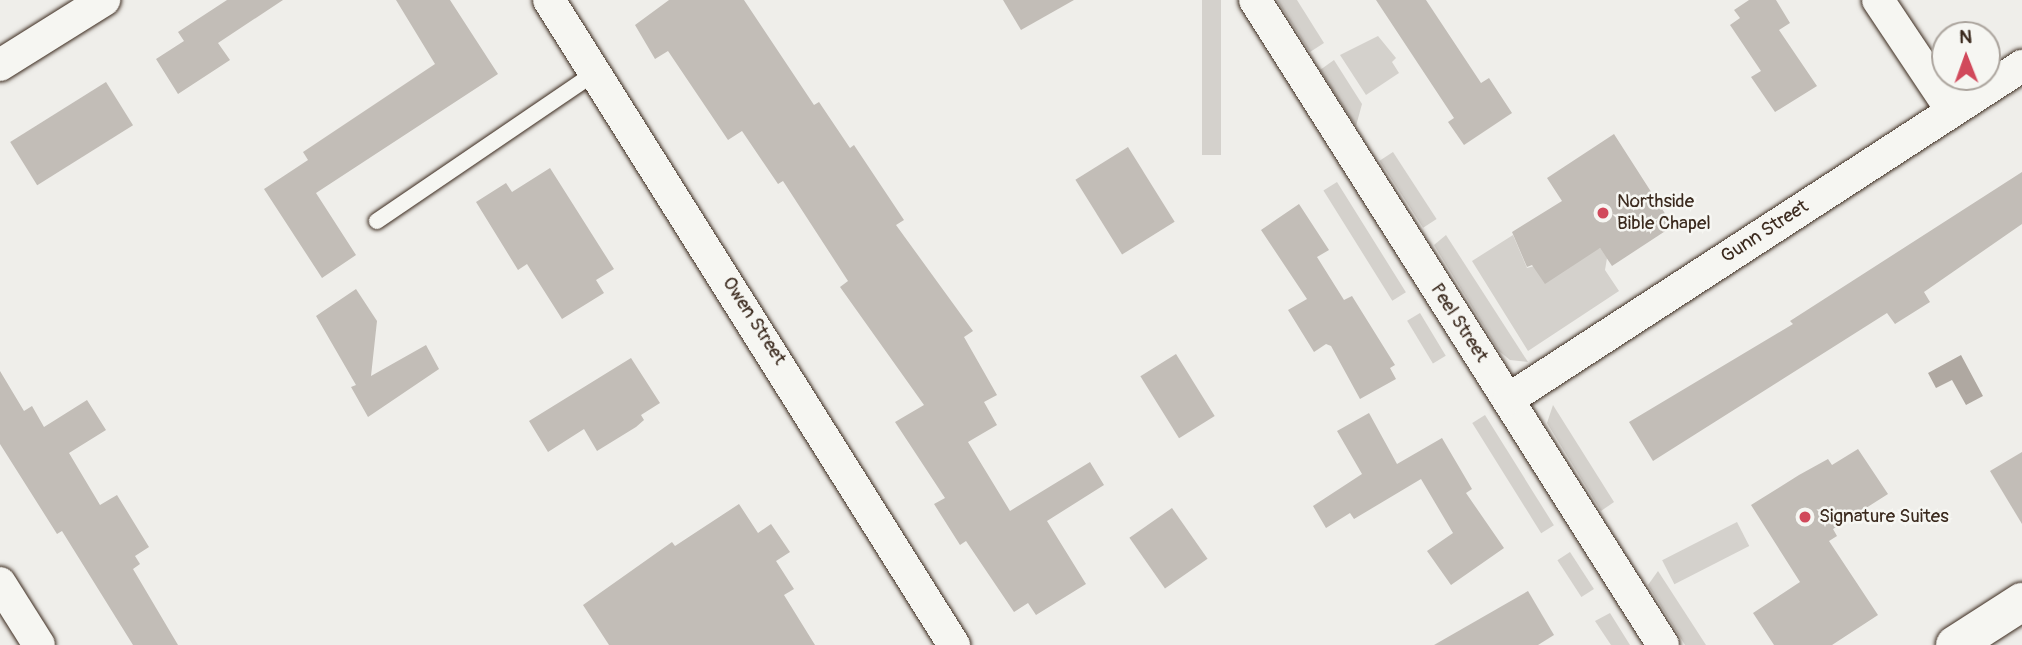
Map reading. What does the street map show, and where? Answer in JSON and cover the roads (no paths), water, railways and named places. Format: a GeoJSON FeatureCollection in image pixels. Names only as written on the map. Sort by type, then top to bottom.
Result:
{"type":"FeatureCollection","features":[{"type":"Feature","properties":{"kind":"street"},"geometry":{"type":"LineString","coordinates":[[0,65],[104,0]]}},
{"type":"Feature","properties":{"kind":"street","name":"Owen Street"},"geometry":{"type":"LineString","coordinates":[[549,0],[954,645]]}},
{"type":"Feature","properties":{"kind":"street","name":"Peel Street"},"geometry":{"type":"LineString","coordinates":[[1255,0],[1663,645]]}},
{"type":"Feature","properties":{"kind":"street"},"geometry":{"type":"LineString","coordinates":[[1878,0],[1952,111]]}},
{"type":"Feature","properties":{"kind":"street","name":"Gunn Street"},"geometry":{"type":"LineString","coordinates":[[1508,399],[2022,66]]}},
{"type":"Feature","properties":{"kind":"street"},"geometry":{"type":"LineString","coordinates":[[0,583],[39,645]]}},
{"type":"Feature","properties":{"kind":"street"},"geometry":{"type":"LineString","coordinates":[[1955,645],[2022,602]]}},
{"type":"Feature","properties":{"kind":"lane"},"geometry":{"type":"LineString","coordinates":[[377,221],[595,74]]}},
{"type":"Feature","properties":{"kind":"place","name":"Northside Bible Chapel"},"geometry":{"type":"Point","coordinates":[1603,213]}},
{"type":"Feature","properties":{"kind":"place","name":"Signature Suites"},"geometry":{"type":"Point","coordinates":[1805,517]}}]}
